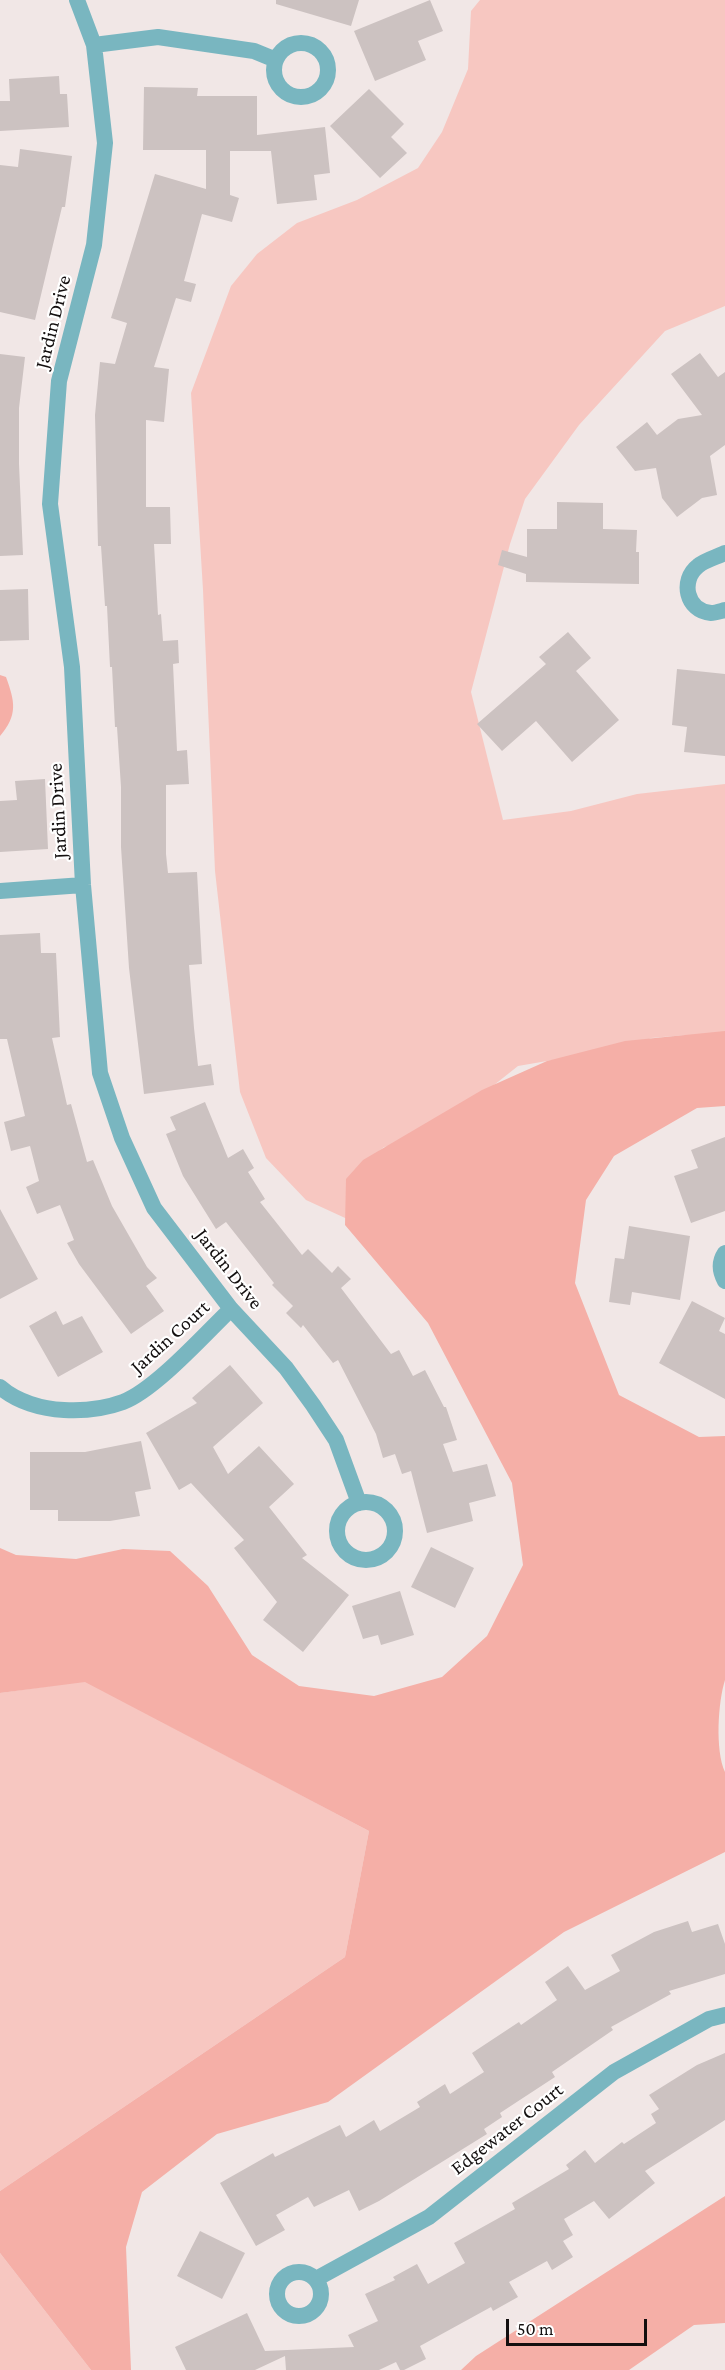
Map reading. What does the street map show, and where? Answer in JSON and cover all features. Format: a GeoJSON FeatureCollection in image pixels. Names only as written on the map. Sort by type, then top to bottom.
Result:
{"type":"FeatureCollection","features":[{"type":"Feature","properties":{"kind":"street","name":"Jardin Drive"},"geometry":{"type":"LineString","coordinates":[[77,0],[94,45],[105,144],[94,245],[59,381],[50,504],[72,667],[83,885],[100,1073],[118,1127],[154,1208],[231,1309],[286,1368],[330,1431],[336,1440],[359,1503]]}},
{"type":"Feature","properties":{"kind":"street"},"geometry":{"type":"LineString","coordinates":[[94,45],[158,37],[254,51],[276,60]]}},
{"type":"Feature","properties":{"kind":"street"},"geometry":{"type":"LineString","coordinates":[[725,553],[698,566],[688,579],[688,596],[697,608],[710,613],[725,610]]}},
{"type":"Feature","properties":{"kind":"street"},"geometry":{"type":"LineString","coordinates":[[0,891],[83,885]]}},
{"type":"Feature","properties":{"kind":"street"},"geometry":{"type":"LineString","coordinates":[[725,1253],[720,1265],[725,1281]]}},
{"type":"Feature","properties":{"kind":"street","name":"Jardin Court"},"geometry":{"type":"LineString","coordinates":[[0,1387],[9,1395],[49,1410],[84,1411],[124,1402],[156,1381],[231,1309]]}},
{"type":"Feature","properties":{"kind":"street","name":"Edgewater Court"},"geometry":{"type":"LineString","coordinates":[[316,2279],[429,2217],[614,2072],[709,2019],[725,2015]]}},
{"type":"Feature","properties":{"kind":"shaded area"},"geometry":{"type":"Polygon","coordinates":[[[480,0],[725,0],[725,306],[665,331],[579,425],[525,499],[510,544],[471,692],[503,820],[571,811],[637,794],[725,784],[725,1041],[686,1035],[651,1038],[634,1046],[518,1066],[455,1116],[404,1143],[384,1147],[366,1162],[356,1223],[306,1200],[266,1158],[240,1092],[215,871],[203,590],[191,393],[231,286],[257,254],[297,223],[357,200],[418,168],[442,132],[468,69],[471,11],[480,0]]]}},
{"type":"Feature","properties":{"kind":"shaded area"},"geometry":{"type":"Polygon","coordinates":[[[0,675],[6,677],[13,708],[10,721],[0,736],[0,675]]]}},
{"type":"Feature","properties":{"kind":"shaded area"},"geometry":{"type":"Polygon","coordinates":[[[725,1031],[725,1106],[697,1108],[614,1156],[586,1200],[575,1283],[619,1395],[699,1437],[725,1436],[725,1680],[721,1701],[719,1739],[725,1772],[725,1852],[564,1932],[328,2102],[217,2134],[142,2192],[126,2247],[131,2370],[91,2370],[0,2253],[0,2191],[345,1957],[369,1831],[85,1682],[0,1693],[0,1548],[16,1555],[76,1559],[123,1549],[170,1551],[208,1586],[252,1655],[299,1686],[374,1696],[442,1677],[487,1636],[523,1565],[512,1483],[428,1323],[345,1225],[346,1179],[363,1160],[482,1090],[547,1061],[625,1041],[725,1031]]]}},
{"type":"Feature","properties":{"kind":"shaded area"},"geometry":{"type":"Polygon","coordinates":[[[85,1681],[369,1831],[345,1957],[0,2191],[0,1693],[85,1681]]]}},
{"type":"Feature","properties":{"kind":"shaded area"},"geometry":{"type":"Polygon","coordinates":[[[725,2196],[725,2323],[694,2325],[629,2370],[461,2370],[476,2356],[725,2196]]]}},
{"type":"Feature","properties":{"kind":"shaded area"},"geometry":{"type":"Polygon","coordinates":[[[0,2253],[91,2370],[0,2370],[0,2253]]]}},
{"type":"Feature","properties":{"kind":"building"},"geometry":{"type":"Polygon","coordinates":[[[276,0],[359,0],[351,26],[276,4],[276,0]]]}},
{"type":"Feature","properties":{"kind":"building"},"geometry":{"type":"Polygon","coordinates":[[[430,0],[443,31],[418,41],[426,60],[375,81],[354,31],[430,0]]]}},
{"type":"Feature","properties":{"kind":"building"},"geometry":{"type":"Polygon","coordinates":[[[59,76],[60,94],[67,94],[69,127],[0,131],[0,101],[10,101],[9,79],[59,76]]]}},
{"type":"Feature","properties":{"kind":"building"},"geometry":{"type":"Polygon","coordinates":[[[144,87],[198,88],[197,96],[257,96],[257,135],[325,127],[330,173],[314,175],[317,200],[277,204],[271,151],[230,151],[230,195],[239,198],[232,222],[202,214],[184,281],[196,284],[191,302],[176,298],[154,367],[169,369],[164,422],[146,420],[146,507],[170,507],[171,544],[154,544],[158,615],[161,614],[163,641],[178,640],[179,663],[173,664],[177,751],[187,750],[189,784],[166,785],[166,854],[168,873],[197,872],[202,964],[189,965],[194,1028],[198,1066],[211,1064],[214,1085],[144,1094],[129,968],[121,847],[121,787],[117,727],[115,727],[101,546],[98,546],[95,415],[100,362],[115,364],[127,323],[111,318],[155,174],[206,189],[206,150],[143,150],[144,87]]]}},
{"type":"Feature","properties":{"kind":"building"},"geometry":{"type":"Polygon","coordinates":[[[369,89],[404,124],[391,137],[407,153],[380,178],[330,126],[369,89]]]}},
{"type":"Feature","properties":{"kind":"building"},"geometry":{"type":"Polygon","coordinates":[[[20,149],[72,156],[65,207],[62,207],[35,320],[0,312],[0,165],[18,167],[20,149]]]}},
{"type":"Feature","properties":{"kind":"building"},"geometry":{"type":"Polygon","coordinates":[[[700,353],[718,377],[725,372],[725,445],[710,456],[717,495],[702,498],[677,517],[662,498],[656,468],[635,471],[616,447],[647,422],[657,435],[678,419],[702,415],[671,374],[700,353]]]}},
{"type":"Feature","properties":{"kind":"building"},"geometry":{"type":"Polygon","coordinates":[[[0,354],[25,357],[19,408],[23,555],[0,556],[0,354]]]}},
{"type":"Feature","properties":{"kind":"building"},"geometry":{"type":"Polygon","coordinates":[[[557,502],[603,503],[603,529],[637,530],[636,552],[639,552],[639,584],[526,582],[526,574],[498,565],[502,550],[527,557],[527,529],[557,529],[557,502]]]}},
{"type":"Feature","properties":{"kind":"building"},"geometry":{"type":"Polygon","coordinates":[[[28,589],[29,640],[0,641],[0,590],[28,589]]]}},
{"type":"Feature","properties":{"kind":"building"},"geometry":{"type":"Polygon","coordinates":[[[568,632],[591,658],[576,671],[619,720],[572,762],[536,721],[502,751],[477,724],[546,664],[539,657],[568,632]]]}},
{"type":"Feature","properties":{"kind":"building"},"geometry":{"type":"Polygon","coordinates":[[[677,669],[725,674],[725,756],[684,752],[687,727],[672,725],[677,669]]]}},
{"type":"Feature","properties":{"kind":"building"},"geometry":{"type":"Polygon","coordinates":[[[45,779],[48,849],[0,852],[0,801],[17,800],[15,781],[45,779]]]}},
{"type":"Feature","properties":{"kind":"building"},"geometry":{"type":"Polygon","coordinates":[[[40,933],[41,953],[56,953],[60,1037],[52,1038],[67,1105],[71,1104],[87,1162],[93,1160],[112,1206],[147,1267],[157,1278],[146,1286],[164,1311],[131,1334],[79,1264],[67,1243],[74,1240],[60,1205],[37,1214],[26,1187],[39,1181],[30,1146],[11,1151],[4,1122],[25,1116],[7,1039],[0,1039],[0,935],[40,933]]]}},
{"type":"Feature","properties":{"kind":"building"},"geometry":{"type":"Polygon","coordinates":[[[205,1102],[228,1158],[243,1149],[254,1168],[248,1172],[265,1199],[260,1202],[302,1255],[308,1249],[332,1273],[338,1266],[351,1279],[341,1288],[391,1354],[399,1350],[413,1376],[425,1370],[446,1407],[457,1440],[443,1444],[453,1472],[487,1464],[496,1496],[469,1503],[473,1521],[427,1533],[411,1471],[402,1474],[395,1454],[383,1458],[376,1434],[338,1360],[333,1363],[303,1325],[301,1328],[286,1313],[293,1306],[272,1285],[274,1283],[226,1222],[216,1229],[183,1176],[166,1134],[176,1130],[170,1117],[205,1102]]]}},
{"type":"Feature","properties":{"kind":"building"},"geometry":{"type":"Polygon","coordinates":[[[725,1137],[725,1211],[691,1223],[674,1176],[698,1168],[691,1150],[725,1137]]]}},
{"type":"Feature","properties":{"kind":"building"},"geometry":{"type":"Polygon","coordinates":[[[0,1209],[38,1279],[0,1299],[0,1209]]]}},
{"type":"Feature","properties":{"kind":"building"},"geometry":{"type":"Polygon","coordinates":[[[629,1226],[690,1236],[680,1300],[632,1292],[630,1305],[609,1302],[615,1258],[624,1259],[629,1226]]]}},
{"type":"Feature","properties":{"kind":"building"},"geometry":{"type":"Polygon","coordinates":[[[692,1301],[725,1318],[719,1331],[725,1334],[725,1399],[659,1363],[692,1301]]]}},
{"type":"Feature","properties":{"kind":"building"},"geometry":{"type":"Polygon","coordinates":[[[56,1311],[63,1325],[82,1316],[103,1352],[58,1377],[29,1326],[56,1311]]]}},
{"type":"Feature","properties":{"kind":"building"},"geometry":{"type":"Polygon","coordinates":[[[230,1365],[263,1403],[213,1447],[228,1474],[259,1446],[294,1484],[269,1507],[307,1555],[302,1558],[349,1595],[303,1652],[263,1620],[277,1602],[234,1548],[244,1540],[191,1483],[179,1490],[146,1433],[197,1403],[192,1398],[230,1365]]]}},
{"type":"Feature","properties":{"kind":"building"},"geometry":{"type":"Polygon","coordinates":[[[141,1441],[151,1489],[135,1492],[140,1516],[110,1521],[58,1521],[58,1510],[30,1510],[30,1452],[85,1452],[141,1441]]]}},
{"type":"Feature","properties":{"kind":"building"},"geometry":{"type":"Polygon","coordinates":[[[431,1547],[474,1568],[455,1608],[411,1587],[431,1547]]]}},
{"type":"Feature","properties":{"kind":"building"},"geometry":{"type":"Polygon","coordinates":[[[400,1591],[414,1635],[381,1645],[378,1635],[363,1639],[352,1606],[400,1591]]]}},
{"type":"Feature","properties":{"kind":"building"},"geometry":{"type":"Polygon","coordinates":[[[688,1921],[692,1932],[718,1924],[725,1944],[725,1974],[669,1991],[671,1994],[611,2027],[613,2030],[552,2072],[555,2077],[500,2113],[502,2117],[484,2129],[487,2134],[379,2201],[359,2211],[349,2190],[314,2207],[308,2197],[276,2215],[285,2230],[256,2246],[220,2183],[273,2153],[275,2157],[340,2125],[346,2137],[374,2120],[380,2131],[420,2107],[417,2102],[445,2084],[450,2094],[484,2072],[472,2053],[519,2022],[521,2025],[557,2000],[545,1982],[568,1966],[585,1990],[620,1971],[611,1955],[654,1932],[688,1921]]]}},
{"type":"Feature","properties":{"kind":"building"},"geometry":{"type":"Polygon","coordinates":[[[725,2053],[725,2120],[645,2171],[655,2183],[609,2219],[594,2201],[564,2219],[573,2235],[563,2241],[573,2257],[552,2270],[547,2261],[509,2282],[518,2297],[493,2311],[491,2307],[420,2346],[426,2359],[404,2370],[400,2370],[396,2362],[379,2370],[286,2370],[285,2356],[255,2370],[186,2370],[175,2347],[247,2313],[265,2351],[354,2347],[348,2335],[378,2321],[365,2294],[395,2280],[393,2277],[417,2264],[428,2284],[465,2263],[454,2243],[515,2209],[512,2203],[569,2169],[566,2165],[585,2150],[595,2163],[622,2142],[624,2144],[656,2123],[651,2114],[659,2109],[649,2095],[697,2065],[725,2053]]]}},
{"type":"Feature","properties":{"kind":"building"},"geometry":{"type":"Polygon","coordinates":[[[200,2231],[245,2253],[222,2299],[177,2276],[200,2231]]]}}]}
